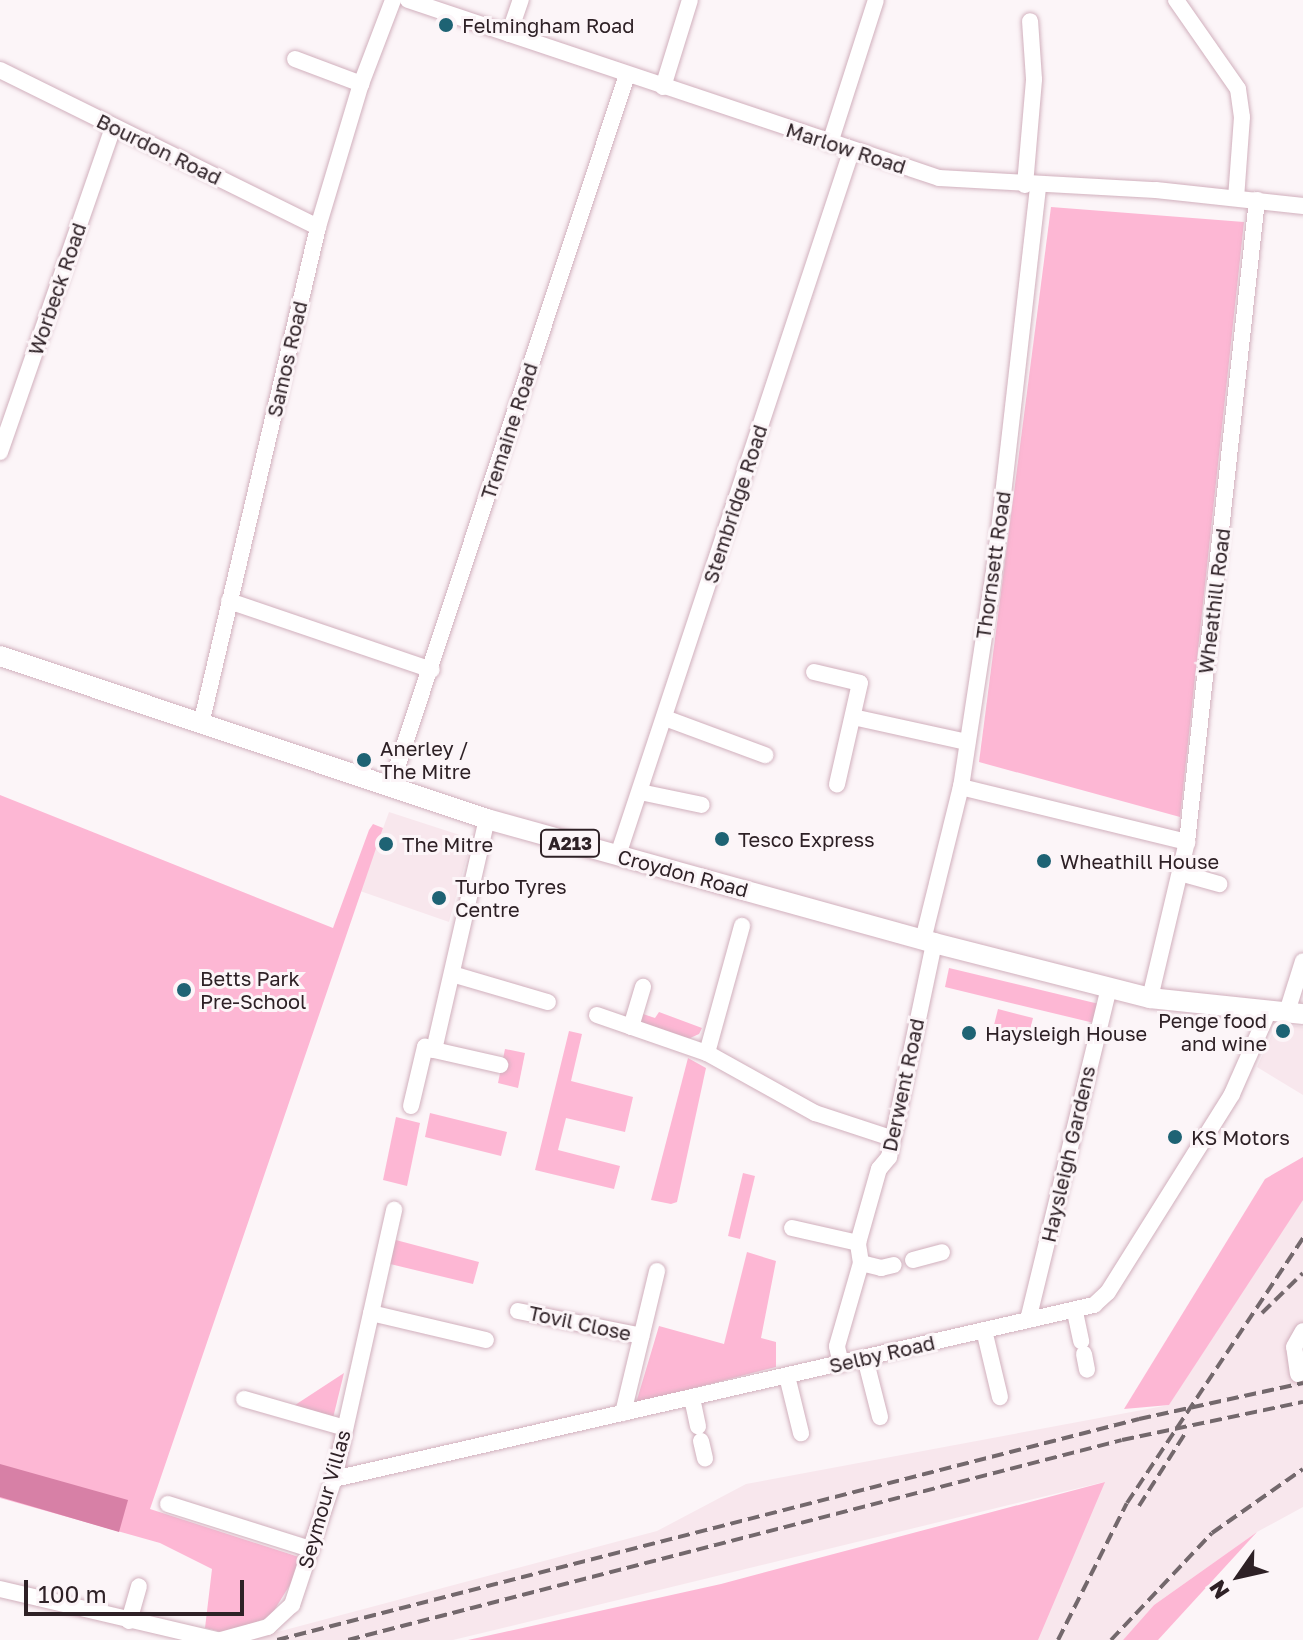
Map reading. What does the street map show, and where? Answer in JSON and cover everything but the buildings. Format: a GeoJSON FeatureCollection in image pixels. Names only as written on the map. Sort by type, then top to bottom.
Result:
{"type":"FeatureCollection","features":[{"type":"Feature","properties":{"kind":"main road","name":"Croydon Road"},"geometry":{"type":"LineString","coordinates":[[0,656],[487,819],[929,942],[1150,998],[1286,1012]]}},
{"type":"Feature","properties":{"kind":"street","name":"Samos Road"},"geometry":{"type":"LineString","coordinates":[[201,724],[318,227],[361,84],[393,0]]}},
{"type":"Feature","properties":{"kind":"street","name":"Marlow Road"},"geometry":{"type":"LineString","coordinates":[[408,0],[851,152],[962,183],[1236,198],[1303,206]]}},
{"type":"Feature","properties":{"kind":"street"},"geometry":{"type":"LineString","coordinates":[[509,34],[521,0]]}},
{"type":"Feature","properties":{"kind":"street"},"geometry":{"type":"LineString","coordinates":[[663,87],[690,0]]}},
{"type":"Feature","properties":{"kind":"street"},"geometry":{"type":"LineString","coordinates":[[830,143],[876,0]]}},
{"type":"Feature","properties":{"kind":"street"},"geometry":{"type":"LineString","coordinates":[[1176,0],[1238,89],[1242,117],[1236,198]]}},
{"type":"Feature","properties":{"kind":"street","name":"Thornsett Road"},"geometry":{"type":"LineString","coordinates":[[929,942],[961,787],[995,565],[1031,186],[1034,79],[1030,21]]}},
{"type":"Feature","properties":{"kind":"street"},"geometry":{"type":"LineString","coordinates":[[295,59],[361,84]]}},
{"type":"Feature","properties":{"kind":"street","name":"Bourdon Road"},"geometry":{"type":"LineString","coordinates":[[0,70],[318,227]]}},
{"type":"Feature","properties":{"kind":"street","name":"Tremaine Road"},"geometry":{"type":"LineString","coordinates":[[390,788],[432,670],[627,75]]}},
{"type":"Feature","properties":{"kind":"street","name":"Worbeck Road"},"geometry":{"type":"LineString","coordinates":[[0,452],[113,127]]}},
{"type":"Feature","properties":{"kind":"street","name":"Stembridge Road"},"geometry":{"type":"LineString","coordinates":[[618,855],[851,152]]}},
{"type":"Feature","properties":{"kind":"street","name":"Wheathill Road"},"geometry":{"type":"LineString","coordinates":[[1150,998],[1187,842],[1257,200]]}},
{"type":"Feature","properties":{"kind":"street"},"geometry":{"type":"LineString","coordinates":[[229,601],[432,670]]}},
{"type":"Feature","properties":{"kind":"street"},"geometry":{"type":"LineString","coordinates":[[814,672],[860,683],[837,784]]}},
{"type":"Feature","properties":{"kind":"street"},"geometry":{"type":"LineString","coordinates":[[853,717],[967,742]]}},
{"type":"Feature","properties":{"kind":"street"},"geometry":{"type":"LineString","coordinates":[[665,718],[765,755]]}},
{"type":"Feature","properties":{"kind":"street"},"geometry":{"type":"LineString","coordinates":[[961,787],[1187,842]]}},
{"type":"Feature","properties":{"kind":"street"},"geometry":{"type":"LineString","coordinates":[[640,792],[702,805]]}},
{"type":"Feature","properties":{"kind":"street"},"geometry":{"type":"LineString","coordinates":[[434,1050],[487,819]]}},
{"type":"Feature","properties":{"kind":"street"},"geometry":{"type":"LineString","coordinates":[[1180,873],[1219,884]]}},
{"type":"Feature","properties":{"kind":"street"},"geometry":{"type":"LineString","coordinates":[[707,1053],[742,926]]}},
{"type":"Feature","properties":{"kind":"street","name":"Derwent Road"},"geometry":{"type":"LineString","coordinates":[[841,1364],[837,1346],[861,1263],[858,1243],[891,1138],[929,942]]}},
{"type":"Feature","properties":{"kind":"street","name":"Selby Road"},"geometry":{"type":"LineString","coordinates":[[334,1479],[1028,1320],[1075,1312],[1108,1292],[1286,1012],[1303,961]]}},
{"type":"Feature","properties":{"kind":"street"},"geometry":{"type":"LineString","coordinates":[[452,974],[548,1002]]}},
{"type":"Feature","properties":{"kind":"street"},"geometry":{"type":"LineString","coordinates":[[631,1027],[643,987]]}},
{"type":"Feature","properties":{"kind":"street","name":"Haysleigh Gardens"},"geometry":{"type":"LineString","coordinates":[[1028,1320],[1109,988]]}},
{"type":"Feature","properties":{"kind":"street"},"geometry":{"type":"LineString","coordinates":[[597,1015],[707,1053],[815,1113],[891,1138]]}},
{"type":"Feature","properties":{"kind":"street"},"geometry":{"type":"LineString","coordinates":[[411,1106],[425,1047],[500,1065]]}},
{"type":"Feature","properties":{"kind":"street","name":"Seymour Villas"},"geometry":{"type":"LineString","coordinates":[[0,1589],[219,1640],[268,1627],[292,1605],[334,1479],[394,1210]]}},
{"type":"Feature","properties":{"kind":"street"},"geometry":{"type":"LineString","coordinates":[[792,1228],[858,1243]]}},
{"type":"Feature","properties":{"kind":"street"},"geometry":{"type":"LineString","coordinates":[[913,1260],[942,1252]]}},
{"type":"Feature","properties":{"kind":"street"},"geometry":{"type":"LineString","coordinates":[[861,1263],[881,1268],[894,1265]]}},
{"type":"Feature","properties":{"kind":"street","name":"Tovil Close"},"geometry":{"type":"LineString","coordinates":[[623,1413],[657,1271]]}},
{"type":"Feature","properties":{"kind":"street","name":"Tovil Close"},"geometry":{"type":"LineString","coordinates":[[518,1311],[642,1336]]}},
{"type":"Feature","properties":{"kind":"street"},"geometry":{"type":"LineString","coordinates":[[1075,1312],[1084,1355]]}},
{"type":"Feature","properties":{"kind":"street"},"geometry":{"type":"LineString","coordinates":[[371,1313],[486,1340]]}},
{"type":"Feature","properties":{"kind":"street"},"geometry":{"type":"LineString","coordinates":[[984,1330],[1000,1397]]}},
{"type":"Feature","properties":{"kind":"street"},"geometry":{"type":"LineString","coordinates":[[1298,1374],[1294,1347],[1303,1331]]}},
{"type":"Feature","properties":{"kind":"street"},"geometry":{"type":"LineString","coordinates":[[865,1358],[880,1417]]}},
{"type":"Feature","properties":{"kind":"street"},"geometry":{"type":"LineString","coordinates":[[787,1376],[801,1433]]}},
{"type":"Feature","properties":{"kind":"street"},"geometry":{"type":"LineString","coordinates":[[244,1398],[345,1428]]}},
{"type":"Feature","properties":{"kind":"street"},"geometry":{"type":"LineString","coordinates":[[692,1398],[705,1459]]}},
{"type":"Feature","properties":{"kind":"street"},"geometry":{"type":"LineString","coordinates":[[168,1504],[311,1549]]}},
{"type":"Feature","properties":{"kind":"street"},"geometry":{"type":"LineString","coordinates":[[129,1621],[139,1586]]}},
{"type":"Feature","properties":{"kind":"shaded area"},"geometry":{"type":"Polygon","coordinates":[[[1051,207],[1244,222],[1180,817],[979,762],[1051,207]]]}},
{"type":"Feature","properties":{"kind":"shaded area"},"geometry":{"type":"Polygon","coordinates":[[[0,795],[333,928],[369,830],[373,824],[383,828],[150,1509],[299,1557],[293,1580],[270,1617],[226,1633],[205,1628],[212,1569],[160,1543],[0,1498],[0,795]]]}},
{"type":"Feature","properties":{"kind":"shaded area"},"geometry":{"type":"Polygon","coordinates":[[[389,812],[472,839],[449,922],[360,891],[389,812]]]}},
{"type":"Feature","properties":{"kind":"shaded area"},"geometry":{"type":"Polygon","coordinates":[[[949,968],[1099,1004],[1094,1023],[945,987],[949,968]]]}},
{"type":"Feature","properties":{"kind":"shaded area"},"geometry":{"type":"Polygon","coordinates":[[[998,1009],[1033,1018],[1028,1038],[993,1029],[998,1009]]]}},
{"type":"Feature","properties":{"kind":"shaded area"},"geometry":{"type":"Polygon","coordinates":[[[659,1012],[702,1028],[699,1034],[688,1039],[640,1026],[640,1013],[655,1018],[659,1012]]]}},
{"type":"Feature","properties":{"kind":"shaded area"},"geometry":{"type":"Polygon","coordinates":[[[1277,1023],[1303,1027],[1303,1095],[1257,1067],[1277,1023]]]}},
{"type":"Feature","properties":{"kind":"shaded area"},"geometry":{"type":"Polygon","coordinates":[[[569,1031],[582,1034],[571,1081],[633,1097],[625,1132],[566,1118],[558,1150],[620,1166],[614,1189],[535,1170],[569,1031]]]}},
{"type":"Feature","properties":{"kind":"shaded area"},"geometry":{"type":"Polygon","coordinates":[[[505,1049],[525,1053],[518,1088],[498,1083],[505,1049]]]}},
{"type":"Feature","properties":{"kind":"shaded area"},"geometry":{"type":"Polygon","coordinates":[[[688,1058],[706,1068],[677,1202],[671,1204],[651,1200],[688,1058]]]}},
{"type":"Feature","properties":{"kind":"shaded area"},"geometry":{"type":"Polygon","coordinates":[[[430,1113],[507,1132],[501,1156],[425,1137],[430,1113]]]}},
{"type":"Feature","properties":{"kind":"shaded area"},"geometry":{"type":"Polygon","coordinates":[[[396,1117],[420,1123],[407,1186],[383,1180],[396,1117]]]}},
{"type":"Feature","properties":{"kind":"shaded area"},"geometry":{"type":"Polygon","coordinates":[[[1303,1157],[1303,1200],[1169,1405],[1124,1409],[1265,1179],[1303,1157]]]}},
{"type":"Feature","properties":{"kind":"shaded area"},"geometry":{"type":"Polygon","coordinates":[[[743,1173],[755,1176],[740,1239],[728,1236],[743,1173]]]}},
{"type":"Feature","properties":{"kind":"shaded area"},"geometry":{"type":"Polygon","coordinates":[[[1303,1179],[1303,1507],[1257,1532],[1154,1605],[1123,1640],[1037,1640],[1104,1482],[453,1640],[247,1640],[657,1531],[746,1484],[1169,1405],[1303,1179]]]}},
{"type":"Feature","properties":{"kind":"shaded area"},"geometry":{"type":"Polygon","coordinates":[[[392,1239],[479,1262],[473,1284],[386,1263],[392,1239]]]}},
{"type":"Feature","properties":{"kind":"shaded area"},"geometry":{"type":"Polygon","coordinates":[[[747,1252],[776,1261],[761,1338],[776,1342],[776,1367],[636,1403],[659,1326],[724,1344],[747,1252]]]}},
{"type":"Feature","properties":{"kind":"shaded area"},"geometry":{"type":"Polygon","coordinates":[[[344,1373],[333,1418],[292,1407],[344,1373]]]}},
{"type":"Feature","properties":{"kind":"shaded area"},"geometry":{"type":"Polygon","coordinates":[[[0,1464],[128,1500],[119,1532],[0,1497],[0,1464]]]}},
{"type":"Feature","properties":{"kind":"shaded area"},"geometry":{"type":"Polygon","coordinates":[[[1105,1482],[1038,1640],[468,1640],[721,1584],[1105,1482]]]}},
{"type":"Feature","properties":{"kind":"shaded area"},"geometry":{"type":"Polygon","coordinates":[[[1257,1532],[1158,1640],[1123,1640],[1154,1605],[1257,1532]]]}},
{"type":"Feature","properties":{"kind":"railway"},"geometry":{"type":"LineString","coordinates":[[1058,1640],[1127,1503],[1303,1238]]}},
{"type":"Feature","properties":{"kind":"railway"},"geometry":{"type":"LineString","coordinates":[[1262,1313],[1303,1273]]}},
{"type":"Feature","properties":{"kind":"railway"},"geometry":{"type":"LineString","coordinates":[[277,1640],[1139,1419],[1303,1383]]}},
{"type":"Feature","properties":{"kind":"railway"},"geometry":{"type":"LineString","coordinates":[[348,1640],[1122,1440],[1303,1402]]}},
{"type":"Feature","properties":{"kind":"railway"},"geometry":{"type":"LineString","coordinates":[[1139,1506],[1186,1432]]}},
{"type":"Feature","properties":{"kind":"railway"},"geometry":{"type":"LineString","coordinates":[[1111,1640],[1212,1533],[1303,1469]]}},
{"type":"Feature","properties":{"kind":"place","name":"Felmingham Road"},"geometry":{"type":"Point","coordinates":[446,25]}},
{"type":"Feature","properties":{"kind":"place","name":"Anerley / The Mitre"},"geometry":{"type":"Point","coordinates":[364,760]}},
{"type":"Feature","properties":{"kind":"place","name":"Tesco Express"},"geometry":{"type":"Point","coordinates":[722,839]}},
{"type":"Feature","properties":{"kind":"place","name":"The Mitre"},"geometry":{"type":"Point","coordinates":[386,844]}},
{"type":"Feature","properties":{"kind":"place","name":"Wheathill House"},"geometry":{"type":"Point","coordinates":[1044,861]}},
{"type":"Feature","properties":{"kind":"place","name":"Turbo Tyres Centre"},"geometry":{"type":"Point","coordinates":[439,898]}},
{"type":"Feature","properties":{"kind":"place","name":"Betts Park Pre-School"},"geometry":{"type":"Point","coordinates":[184,990]}},
{"type":"Feature","properties":{"kind":"place","name":"Penge food and wine"},"geometry":{"type":"Point","coordinates":[1283,1031]}},
{"type":"Feature","properties":{"kind":"place","name":"Haysleigh House"},"geometry":{"type":"Point","coordinates":[969,1033]}},
{"type":"Feature","properties":{"kind":"place","name":"KS Motors"},"geometry":{"type":"Point","coordinates":[1175,1137]}}]}
